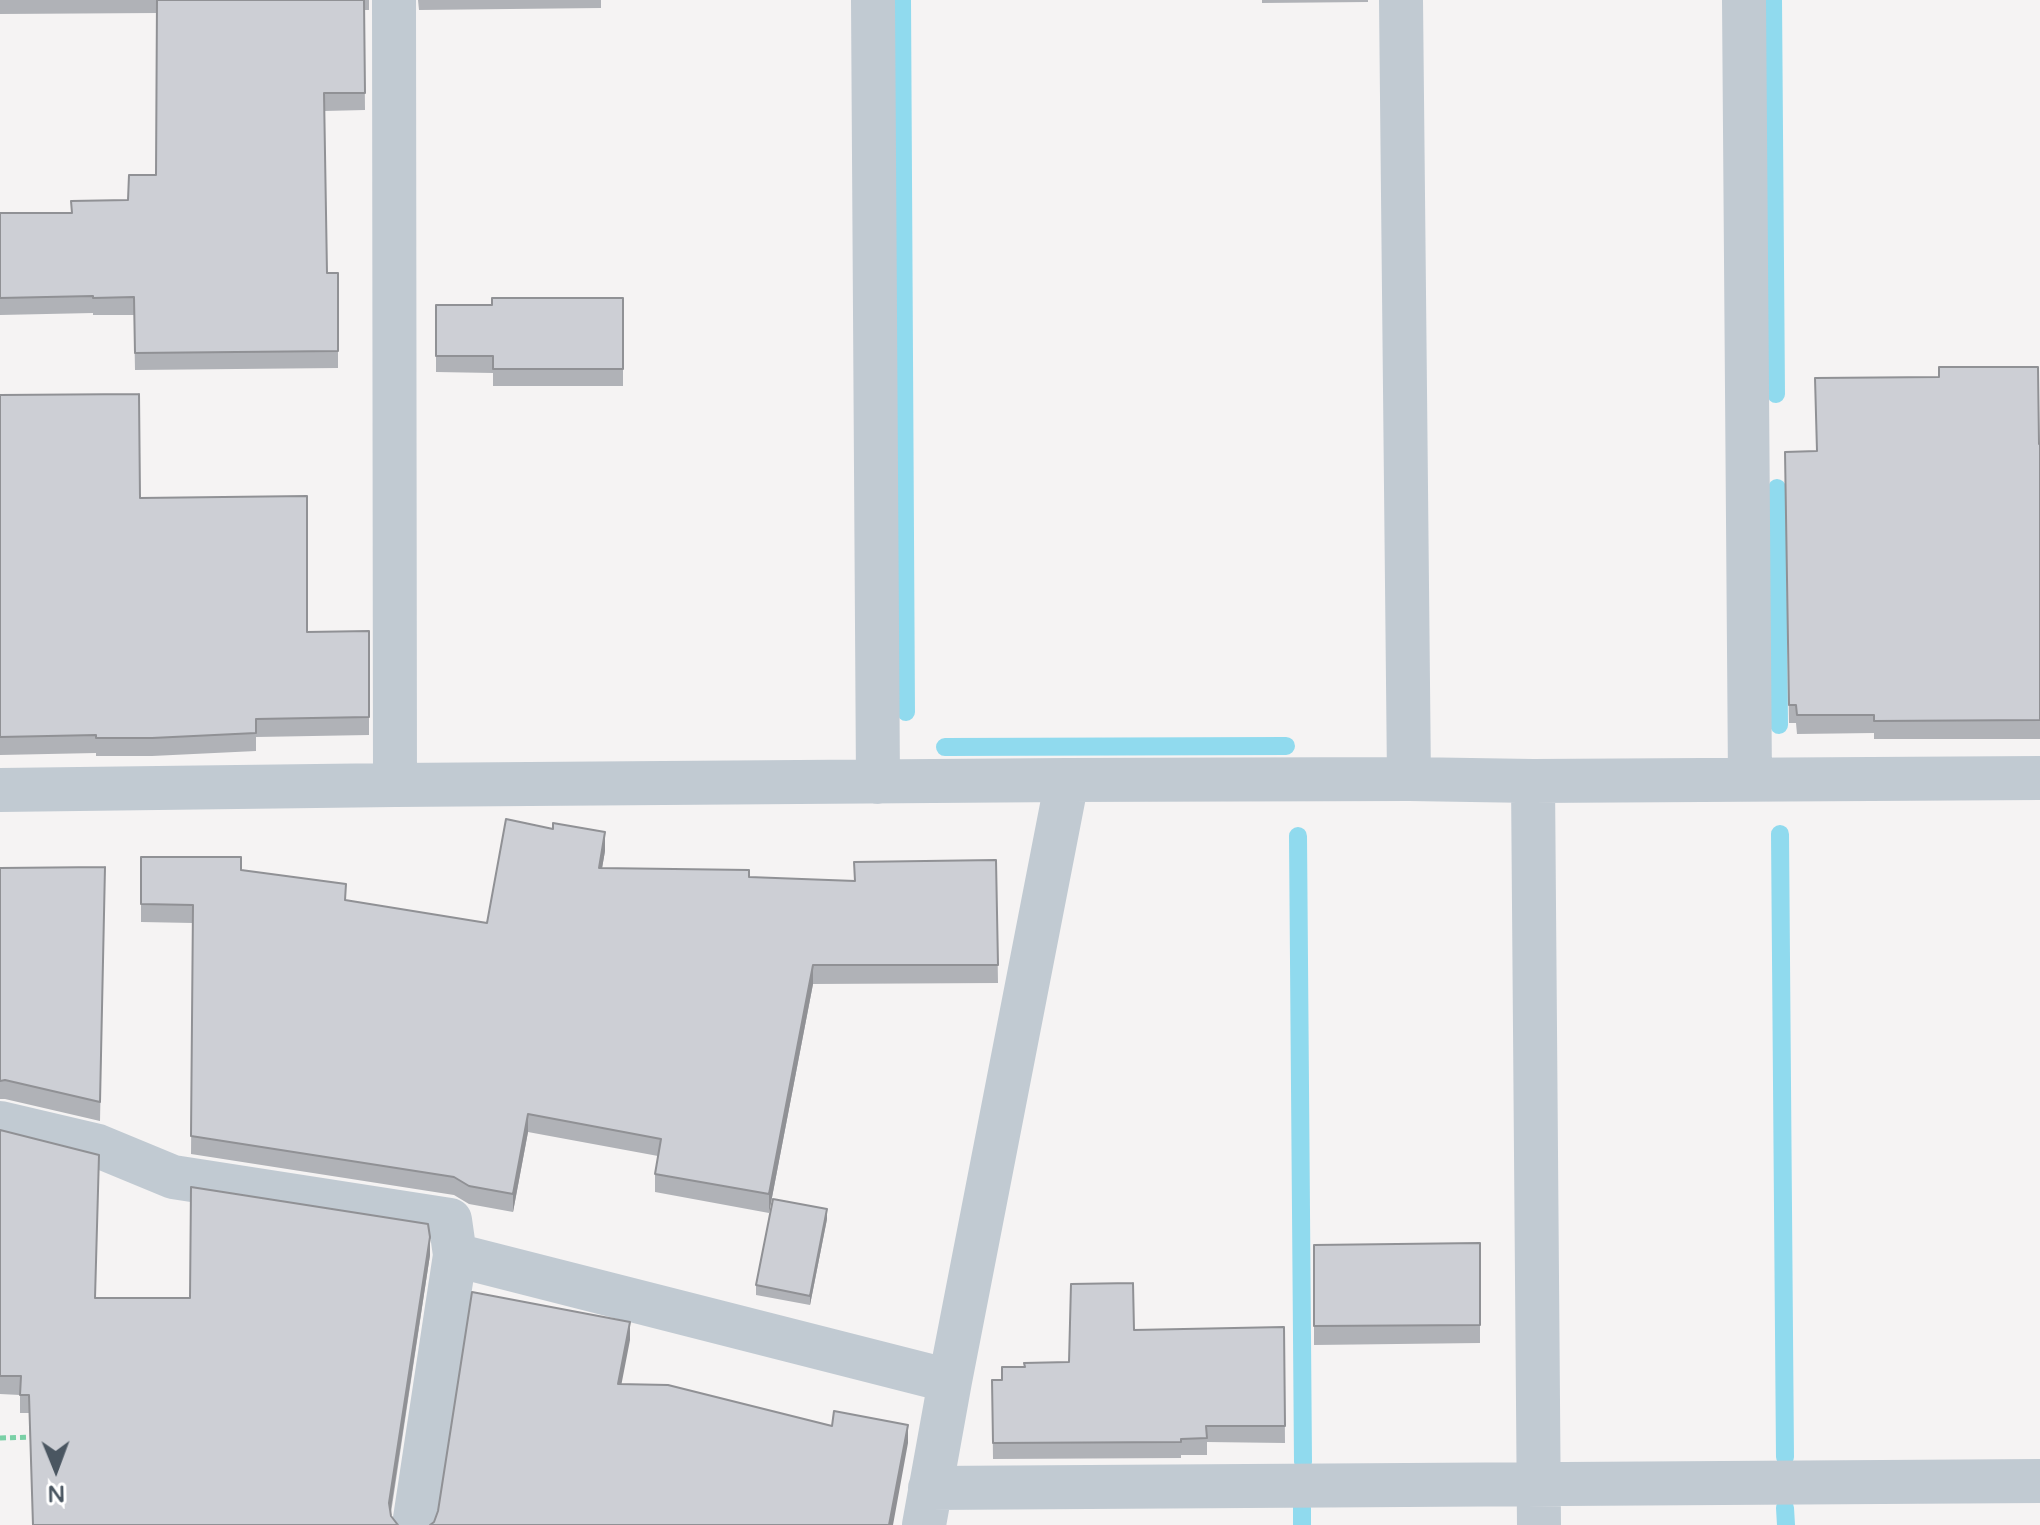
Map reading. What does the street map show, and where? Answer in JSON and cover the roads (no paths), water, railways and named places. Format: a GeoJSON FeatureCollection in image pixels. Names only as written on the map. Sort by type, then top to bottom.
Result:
{"type":"FeatureCollection","features":[{"type":"Feature","properties":{"kind":"street"},"geometry":{"type":"LineString","coordinates":[[394,0],[395,785]]}},
{"type":"Feature","properties":{"kind":"street"},"geometry":{"type":"LineString","coordinates":[[873,0],[878,782]]}},
{"type":"Feature","properties":{"kind":"street"},"geometry":{"type":"LineString","coordinates":[[1401,0],[1409,779]]}},
{"type":"Feature","properties":{"kind":"street"},"geometry":{"type":"LineString","coordinates":[[1744,0],[1750,779]]}},
{"type":"Feature","properties":{"kind":"street"},"geometry":{"type":"LineString","coordinates":[[0,790],[1067,780],[2040,778]]}},
{"type":"Feature","properties":{"kind":"street"},"geometry":{"type":"LineString","coordinates":[[1067,780],[927,1507],[1539,1505],[2040,1481]]}},
{"type":"Feature","properties":{"kind":"street"},"geometry":{"type":"LineString","coordinates":[[1533,781],[1539,1505]]}},
{"type":"Feature","properties":{"kind":"street"},"geometry":{"type":"LineString","coordinates":[[0,1123],[98,1146],[173,1177],[450,1220],[455,1255],[414,1525]]}},
{"type":"Feature","properties":{"kind":"street"},"geometry":{"type":"LineString","coordinates":[[455,1255],[950,1381]]}},
{"type":"Feature","properties":{"kind":"waterway"},"geometry":{"type":"LineString","coordinates":[[902,0],[906,712]]}},
{"type":"Feature","properties":{"kind":"waterway"},"geometry":{"type":"LineString","coordinates":[[1773,0],[1776,394]]}},
{"type":"Feature","properties":{"kind":"waterway"},"geometry":{"type":"LineString","coordinates":[[1777,488],[1779,725]]}},
{"type":"Feature","properties":{"kind":"waterway"},"geometry":{"type":"LineString","coordinates":[[945,747],[1286,746]]}},
{"type":"Feature","properties":{"kind":"waterway"},"geometry":{"type":"LineString","coordinates":[[1780,834],[1785,1457]]}},
{"type":"Feature","properties":{"kind":"waterway"},"geometry":{"type":"LineString","coordinates":[[1298,836],[1303,1462]]}},
{"type":"Feature","properties":{"kind":"waterway"},"geometry":{"type":"LineString","coordinates":[[1302,1508],[1302,1525]]}},
{"type":"Feature","properties":{"kind":"waterway"},"geometry":{"type":"LineString","coordinates":[[1785,1508],[1786,1525]]}}]}
